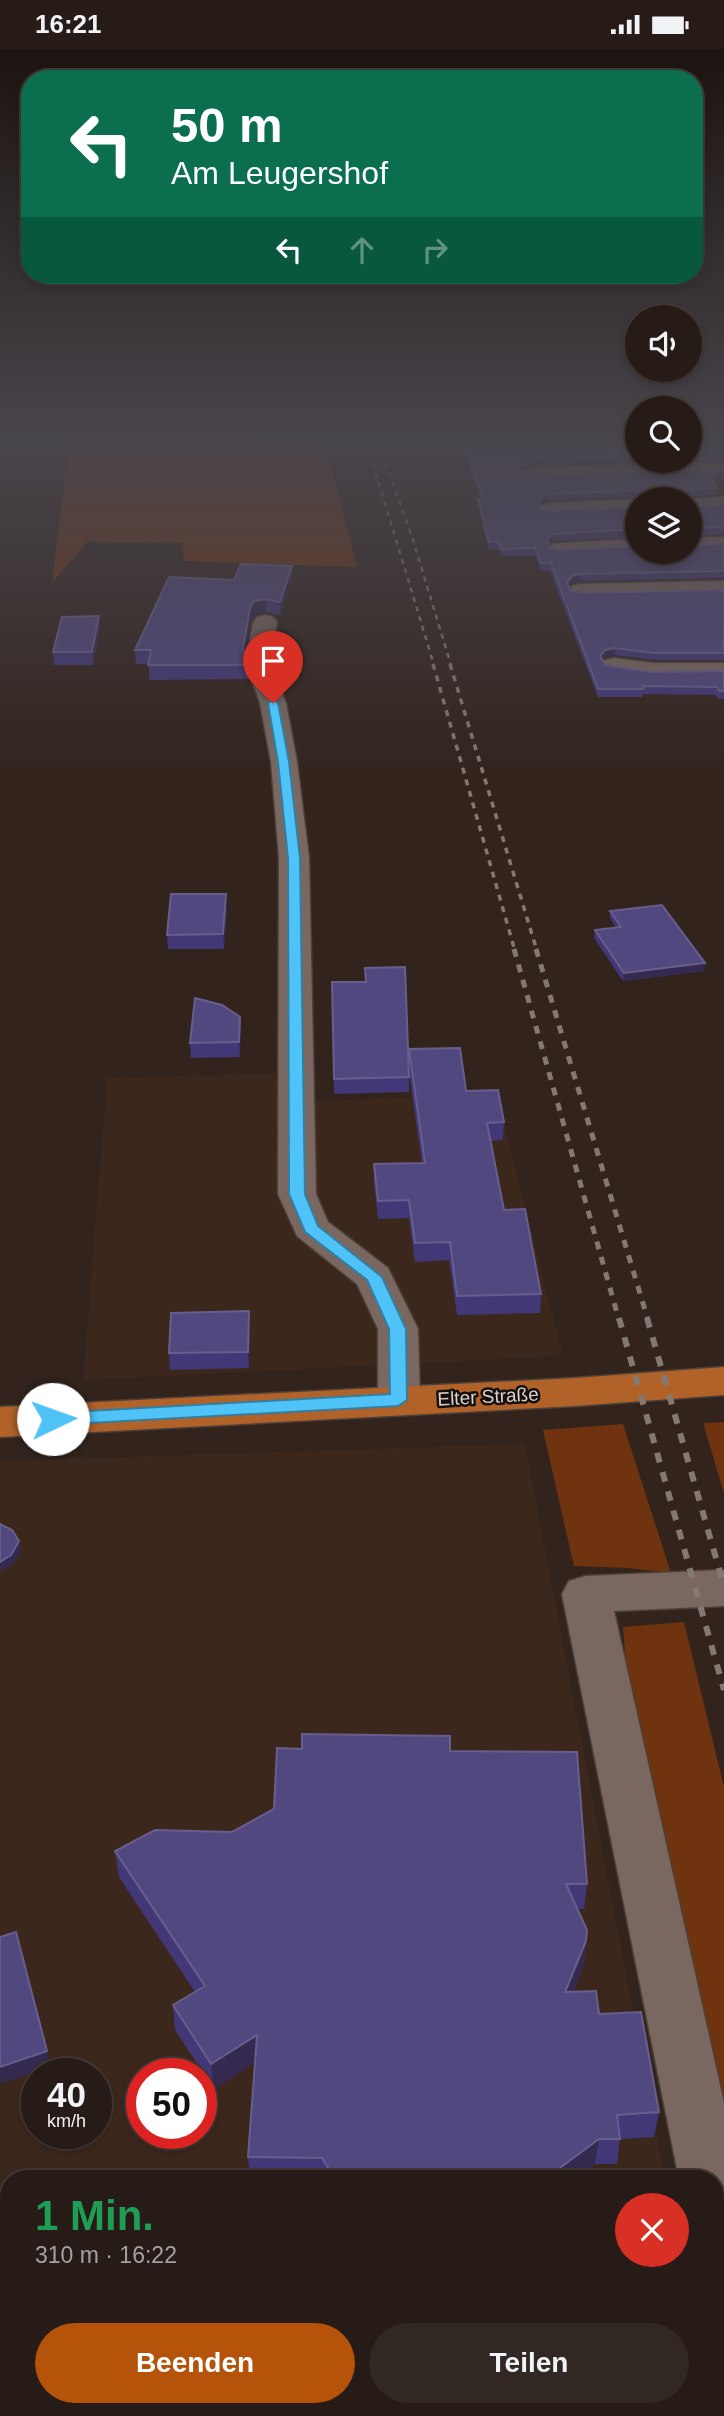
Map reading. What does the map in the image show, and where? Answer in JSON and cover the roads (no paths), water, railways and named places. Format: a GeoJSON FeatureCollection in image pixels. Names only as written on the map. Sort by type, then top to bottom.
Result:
{"type":"FeatureCollection","features":[{"type":"Feature","properties":{"kind":"main road","name":"Elter Straße"},"geometry":{"type":"LineString","coordinates":[[0,1422],[724,1381]]}},
{"type":"Feature","properties":{"kind":"street"},"geometry":{"type":"LineString","coordinates":[[580,591],[724,588]]}},
{"type":"Feature","properties":{"kind":"street"},"geometry":{"type":"LineString","coordinates":[[265,622],[258,664],[273,703],[284,762],[294,858],[297,1194],[311,1229],[374,1277],[398,1329],[398,1400]]}},
{"type":"Feature","properties":{"kind":"street"},"geometry":{"type":"LineString","coordinates":[[614,665],[653,670],[724,670]]}},
{"type":"Feature","properties":{"kind":"street"},"geometry":{"type":"LineString","coordinates":[[708,2170],[586,1594],[724,1588]]}},
{"type":"Feature","properties":{"kind":"railway"},"geometry":{"type":"LineString","coordinates":[[400,554],[434,665]]}},
{"type":"Feature","properties":{"kind":"railway"},"geometry":{"type":"LineString","coordinates":[[417,554],[451,665]]}},
{"type":"Feature","properties":{"kind":"railway"},"geometry":{"type":"LineString","coordinates":[[433,664],[515,951]]}},
{"type":"Feature","properties":{"kind":"railway"},"geometry":{"type":"LineString","coordinates":[[450,664],[537,951]]}},
{"type":"Feature","properties":{"kind":"railway"},"geometry":{"type":"LineString","coordinates":[[514,949],[619,1320]]}},
{"type":"Feature","properties":{"kind":"railway"},"geometry":{"type":"LineString","coordinates":[[536,949],[648,1320]]}},
{"type":"Feature","properties":{"kind":"railway"},"geometry":{"type":"LineString","coordinates":[[619,1318],[724,1690]]}},
{"type":"Feature","properties":{"kind":"railway"},"geometry":{"type":"LineString","coordinates":[[647,1318],[724,1586]]}}]}
